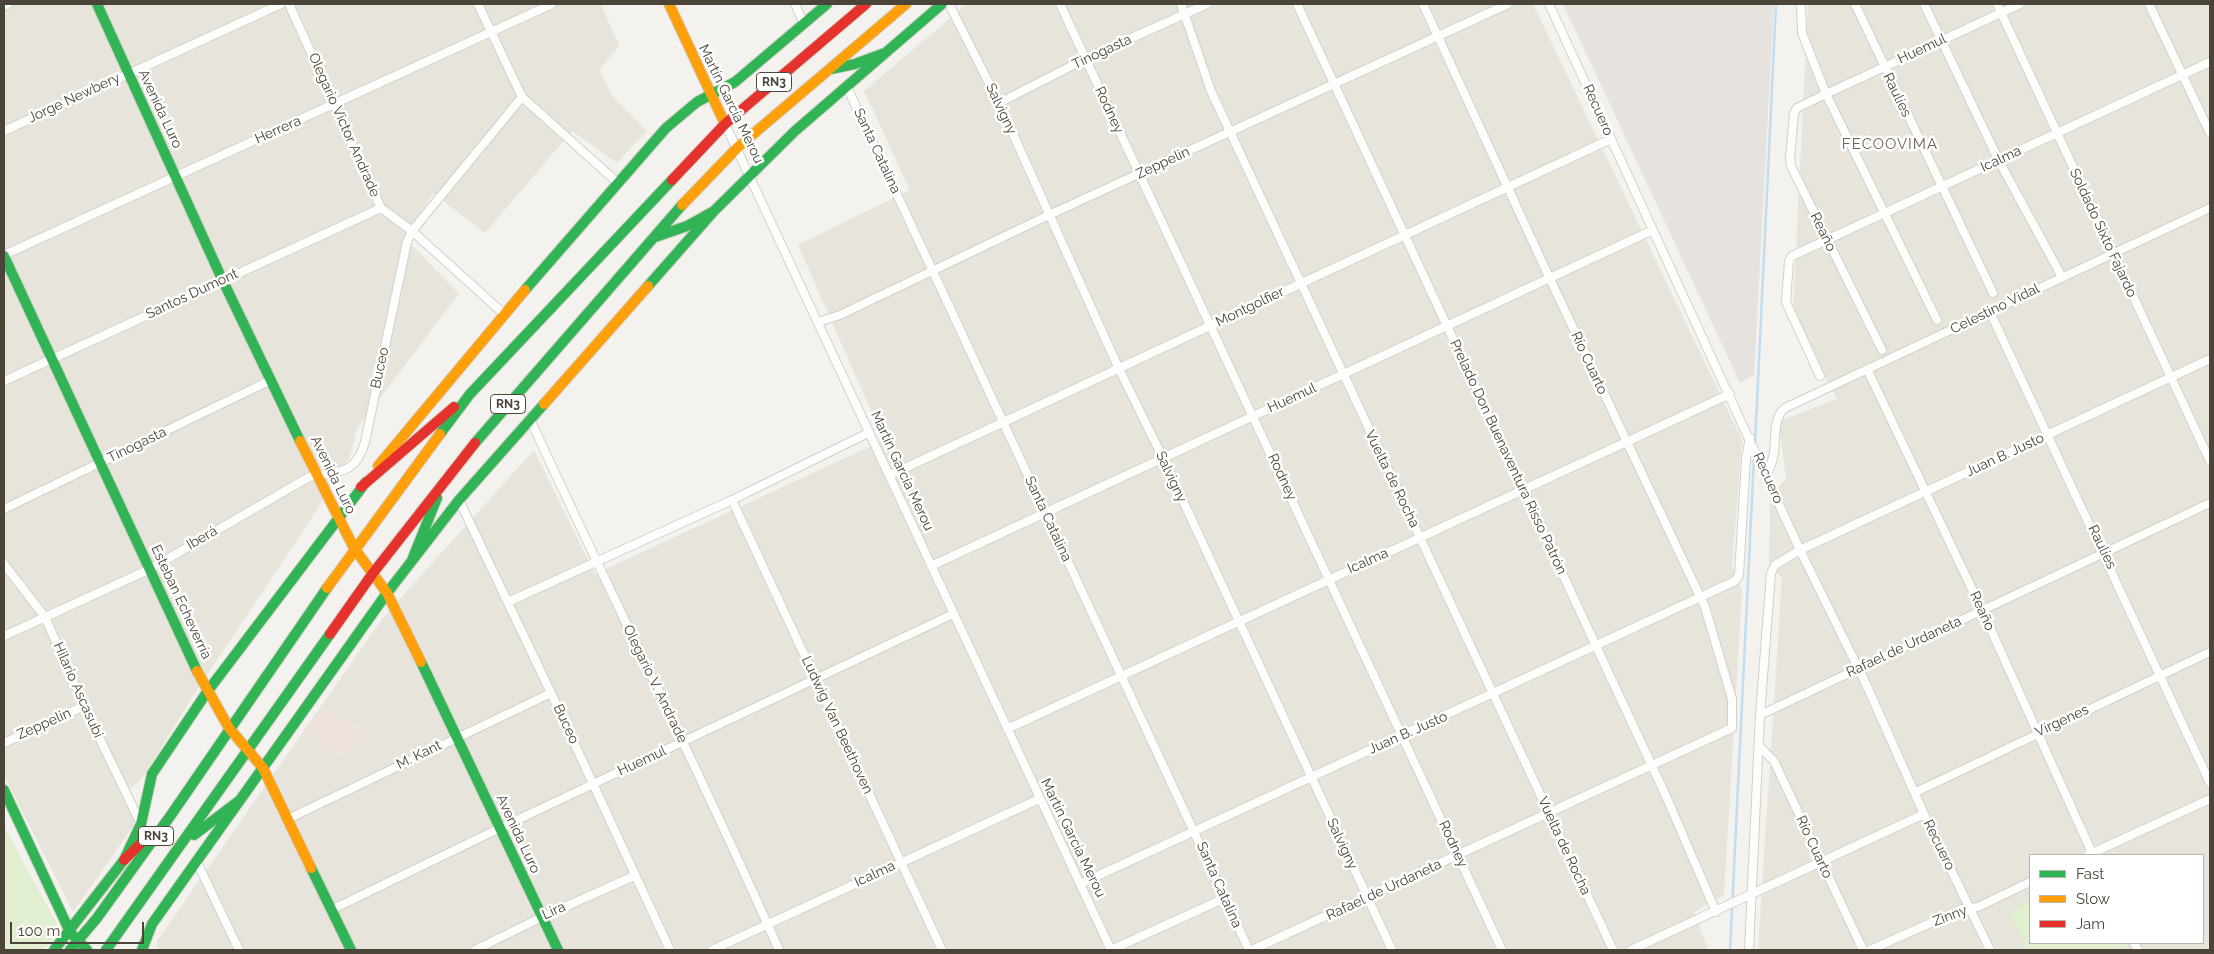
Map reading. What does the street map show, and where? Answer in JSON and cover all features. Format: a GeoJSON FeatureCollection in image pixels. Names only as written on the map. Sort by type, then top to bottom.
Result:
{"type":"FeatureCollection","features":[{"type":"Feature","properties":{"kind":"main road","name":"Avenida Luro"},"geometry":{"type":"LineString","coordinates":[[97,4],[222,279],[337,517],[354,548],[387,593],[458,736],[558,950]]}},
{"type":"Feature","properties":{"kind":"main road","name":"Martín García Merou"},"geometry":{"type":"LineString","coordinates":[[669,4],[710,95],[726,124]]}},
{"type":"Feature","properties":{"kind":"main road"},"geometry":{"type":"LineString","coordinates":[[124,860],[141,824],[152,774],[207,692],[361,487],[504,314],[666,128],[697,102],[735,82],[827,4]]}},
{"type":"Feature","properties":{"kind":"main road","name":"RN3"},"geometry":{"type":"LineString","coordinates":[[70,950],[97,918],[171,815],[354,548],[470,394],[726,124],[866,4]]}},
{"type":"Feature","properties":{"kind":"main road","name":"RN3"},"geometry":{"type":"LineString","coordinates":[[106,950],[184,843],[373,574],[445,480],[650,240],[738,147],[906,4]]}},
{"type":"Feature","properties":{"kind":"main road"},"geometry":{"type":"LineString","coordinates":[[142,950],[152,924],[387,593],[459,500],[714,211],[795,131],[942,4]]}},
{"type":"Feature","properties":{"kind":"main road"},"geometry":{"type":"LineString","coordinates":[[830,69],[855,64],[885,53]]}},
{"type":"Feature","properties":{"kind":"main road"},"geometry":{"type":"LineString","coordinates":[[650,240],[668,231],[687,226],[714,211]]}},
{"type":"Feature","properties":{"kind":"main road","name":"Esteban Echeverría"},"geometry":{"type":"LineString","coordinates":[[4,255],[207,692],[229,728],[250,750],[263,768],[351,950]]}},
{"type":"Feature","properties":{"kind":"main road"},"geometry":{"type":"LineString","coordinates":[[361,487],[423,432],[470,394]]}},
{"type":"Feature","properties":{"kind":"main road"},"geometry":{"type":"LineString","coordinates":[[412,560],[445,480]]}},
{"type":"Feature","properties":{"kind":"main road"},"geometry":{"type":"LineString","coordinates":[[4,790],[70,932],[87,950]]}},
{"type":"Feature","properties":{"kind":"main road"},"geometry":{"type":"LineString","coordinates":[[184,843],[240,800]]}},
{"type":"Feature","properties":{"kind":"main road"},"geometry":{"type":"LineString","coordinates":[[54,950],[70,932],[124,860],[171,815]]}},
{"type":"Feature","properties":{"kind":"street"},"geometry":{"type":"LineString","coordinates":[[4,6],[8,4]]}},
{"type":"Feature","properties":{"kind":"street","name":"Jorge Newbery"},"geometry":{"type":"LineString","coordinates":[[4,131],[128,72],[281,4]]}},
{"type":"Feature","properties":{"kind":"street","name":"Olegario Victor Andrade"},"geometry":{"type":"LineString","coordinates":[[289,4],[336,104],[381,208],[412,231],[504,314]]}},
{"type":"Feature","properties":{"kind":"street"},"geometry":{"type":"LineString","coordinates":[[478,4],[522,98],[617,182]]}},
{"type":"Feature","properties":{"kind":"street","name":"Herrera"},"geometry":{"type":"LineString","coordinates":[[4,255],[552,4]]}},
{"type":"Feature","properties":{"kind":"street"},"geometry":{"type":"LineString","coordinates":[[794,4],[804,22]]}},
{"type":"Feature","properties":{"kind":"street","name":"Salvigny"},"geometry":{"type":"LineString","coordinates":[[949,4],[999,102],[1119,369],[1163,458],[1392,950]]}},
{"type":"Feature","properties":{"kind":"street","name":"Rodney"},"geometry":{"type":"LineString","coordinates":[[1060,4],[1502,950]]}},
{"type":"Feature","properties":{"kind":"street","name":"Vuelta de Rocha"},"geometry":{"type":"LineString","coordinates":[[1181,4],[1186,14],[1210,91],[1613,950]]}},
{"type":"Feature","properties":{"kind":"street","name":"Tinogasta"},"geometry":{"type":"LineString","coordinates":[[999,102],[1085,59],[1207,4]]}},
{"type":"Feature","properties":{"kind":"street","name":"Prelado Don Buenaventura Risso Patrón"},"geometry":{"type":"LineString","coordinates":[[1297,4],[1333,85],[1652,765],[1716,912]]}},
{"type":"Feature","properties":{"kind":"street","name":"Río Cuarto"},"geometry":{"type":"LineString","coordinates":[[1423,4],[1626,442],[1700,596],[1732,700],[1732,728]]}},
{"type":"Feature","properties":{"kind":"street","name":"Zeppelin"},"geometry":{"type":"LineString","coordinates":[[818,322],[840,315],[1049,215],[1508,4]]}},
{"type":"Feature","properties":{"kind":"street","name":"Recuero"},"geometry":{"type":"LineString","coordinates":[[1549,4],[1730,394],[1800,550],[1858,668],[1916,792],[1924,814],[1990,950]]}},
{"type":"Feature","properties":{"kind":"street"},"geometry":{"type":"LineString","coordinates":[[1801,4],[1802,33],[1826,94],[1938,320]]}},
{"type":"Feature","properties":{"kind":"street","name":"Raulíes"},"geometry":{"type":"LineString","coordinates":[[1855,4],[1993,294]]}},
{"type":"Feature","properties":{"kind":"street"},"geometry":{"type":"LineString","coordinates":[[1924,4],[2000,161],[2062,277]]}},
{"type":"Feature","properties":{"kind":"street","name":"Soldado Sixto Fajardo"},"geometry":{"type":"LineString","coordinates":[[1997,4],[2210,461]]}},
{"type":"Feature","properties":{"kind":"street","name":"Huemul"},"geometry":{"type":"LineString","coordinates":[[1797,108],[2020,4]]}},
{"type":"Feature","properties":{"kind":"street"},"geometry":{"type":"LineString","coordinates":[[2149,4],[2210,133]]}},
{"type":"Feature","properties":{"kind":"street","name":"Icalma"},"geometry":{"type":"LineString","coordinates":[[1820,376],[1786,302],[1789,261],[1792,256],[2210,62]]}},
{"type":"Feature","properties":{"kind":"street","name":"Santa Catalina"},"geometry":{"type":"LineString","coordinates":[[847,87],[1002,422],[1251,950]]}},
{"type":"Feature","properties":{"kind":"street"},"geometry":{"type":"LineString","coordinates":[[412,231],[522,98]]}},
{"type":"Feature","properties":{"kind":"street","name":"Reaño"},"geometry":{"type":"LineString","coordinates":[[1797,108],[1793,122],[1791,166],[1882,350]]}},
{"type":"Feature","properties":{"kind":"street","name":"Martín García Merou"},"geometry":{"type":"LineString","coordinates":[[726,124],[868,433],[890,475],[1038,799],[1111,950]]}},
{"type":"Feature","properties":{"kind":"street","name":"Montgolfier"},"geometry":{"type":"LineString","coordinates":[[890,475],[1611,139]]}},
{"type":"Feature","properties":{"kind":"street","name":"Santos Dumont"},"geometry":{"type":"LineString","coordinates":[[4,381],[222,279],[381,208]]}},
{"type":"Feature","properties":{"kind":"street","name":"Celestino Vidal"},"geometry":{"type":"LineString","coordinates":[[1767,475],[1774,455],[1780,412],[1867,369],[2210,208]]}},
{"type":"Feature","properties":{"kind":"street","name":"Huemul"},"geometry":{"type":"LineString","coordinates":[[931,566],[1653,230]]}},
{"type":"Feature","properties":{"kind":"street","name":"Buceo"},"geometry":{"type":"LineString","coordinates":[[317,475],[344,471],[355,464],[361,455],[407,242],[412,231]]}},
{"type":"Feature","properties":{"kind":"street","name":"Raulíes"},"geometry":{"type":"LineString","coordinates":[[1990,312],[2047,435],[2105,553],[2210,783]]}},
{"type":"Feature","properties":{"kind":"street","name":"Juan B. Justo"},"geometry":{"type":"LineString","coordinates":[[1749,950],[1760,715],[1771,573],[1775,565],[1800,550],[2210,359]]}},
{"type":"Feature","properties":{"kind":"street","name":"Reaño"},"geometry":{"type":"LineString","coordinates":[[1867,369],[1982,610],[2091,854]]}},
{"type":"Feature","properties":{"kind":"street","name":"Tinogasta"},"geometry":{"type":"LineString","coordinates":[[4,509],[271,380]]}},
{"type":"Feature","properties":{"kind":"street","name":"Icalma"},"geometry":{"type":"LineString","coordinates":[[1007,729],[1730,394]]}},
{"type":"Feature","properties":{"kind":"street","name":"Olegario V. Andrade"},"geometry":{"type":"LineString","coordinates":[[530,419],[596,562],[683,742],[778,950]]}},
{"type":"Feature","properties":{"kind":"street"},"geometry":{"type":"LineString","coordinates":[[508,602],[732,500],[868,433]]}},
{"type":"Feature","properties":{"kind":"street","name":"Juan B. Justo"},"geometry":{"type":"LineString","coordinates":[[1080,884],[1194,829],[1492,694],[1735,580],[1739,575],[1746,458],[1750,438]]}},
{"type":"Feature","properties":{"kind":"street","name":"Iberá"},"geometry":{"type":"LineString","coordinates":[[4,636],[150,569],[309,477],[317,475]]}},
{"type":"Feature","properties":{"kind":"street","name":"Buceo"},"geometry":{"type":"LineString","coordinates":[[459,500],[594,784],[634,876],[670,950]]}},
{"type":"Feature","properties":{"kind":"street","name":"Ludwig Van Beethoven"},"geometry":{"type":"LineString","coordinates":[[732,500],[942,950]]}},
{"type":"Feature","properties":{"kind":"street","name":"Rafael de Urdaneta"},"geometry":{"type":"LineString","coordinates":[[1760,715],[2210,503]]}},
{"type":"Feature","properties":{"kind":"street","name":"Hilario Ascasubi"},"geometry":{"type":"LineString","coordinates":[[4,564],[45,617],[84,706],[141,824]]}},
{"type":"Feature","properties":{"kind":"street","name":"Huemul"},"geometry":{"type":"LineString","coordinates":[[331,910],[953,614]]}},
{"type":"Feature","properties":{"kind":"street","name":"Vírgenes"},"geometry":{"type":"LineString","coordinates":[[1916,792],[2210,652]]}},
{"type":"Feature","properties":{"kind":"street","name":"M. Kant"},"geometry":{"type":"LineString","coordinates":[[288,819],[551,693]]}},
{"type":"Feature","properties":{"kind":"street","name":"Zeppelin"},"geometry":{"type":"LineString","coordinates":[[4,743],[84,706]]}},
{"type":"Feature","properties":{"kind":"street","name":"Rafael de Urdaneta"},"geometry":{"type":"LineString","coordinates":[[1251,950],[1732,728]]}},
{"type":"Feature","properties":{"kind":"street","name":"Río Cuarto"},"geometry":{"type":"LineString","coordinates":[[1760,747],[1774,761],[1863,950]]}},
{"type":"Feature","properties":{"kind":"street","name":"Icalma"},"geometry":{"type":"LineString","coordinates":[[712,950],[1038,799]]}},
{"type":"Feature","properties":{"kind":"street"},"geometry":{"type":"LineString","coordinates":[[2093,854],[2210,799]]}},
{"type":"Feature","properties":{"kind":"street"},"geometry":{"type":"LineString","coordinates":[[1631,950],[1752,896],[1924,814]]}},
{"type":"Feature","properties":{"kind":"street"},"geometry":{"type":"LineString","coordinates":[[197,862],[238,950]]}},
{"type":"Feature","properties":{"kind":"street","name":"Lira"},"geometry":{"type":"LineString","coordinates":[[474,950],[634,876]]}},
{"type":"Feature","properties":{"kind":"street","name":"Zinny"},"geometry":{"type":"LineString","coordinates":[[1870,950],[1969,908],[1978,907],[2029,882]]}},
{"type":"Feature","properties":{"kind":"street"},"geometry":{"type":"LineString","coordinates":[[1111,950],[1225,898]]}},
{"type":"Feature","properties":{"kind":"shaded area"},"geometry":{"type":"Polygon","coordinates":[[[4,4],[601,4],[619,46],[599,70],[614,98],[647,131],[617,163],[572,131],[485,233],[433,193],[406,239],[459,294],[357,428],[350,456],[307,525],[193,696],[144,776],[122,796],[134,821],[134,825],[73,912],[4,775],[4,4]]]}},
{"type":"Feature","properties":{"kind":"shaded area"},"geometry":{"type":"Polygon","coordinates":[[[967,4],[1533,4],[1742,440],[1732,566],[1742,590],[1724,895],[1694,912],[1708,950],[157,950],[157,941],[382,619],[534,450],[595,574],[884,440],[798,245],[910,190],[864,91],[967,4]]]}},
{"type":"Feature","properties":{"kind":"shaded area"},"geometry":{"type":"Polygon","coordinates":[[[1563,4],[1774,4],[1754,375],[1740,383],[1563,4]]]}},
{"type":"Feature","properties":{"kind":"shaded area"},"geometry":{"type":"Polygon","coordinates":[[[1808,4],[2210,4],[2210,950],[1758,950],[1782,578],[1769,565],[1770,498],[1786,479],[1779,421],[1837,399],[1793,314],[1808,4]]]}},
{"type":"Feature","properties":{"kind":"shaded area"},"geometry":{"type":"Polygon","coordinates":[[[324,706],[372,737],[339,756],[306,733],[324,706]]]}},
{"type":"Feature","properties":{"kind":"green space"},"geometry":{"type":"Polygon","coordinates":[[[4,826],[57,924],[51,942],[43,950],[4,950],[4,826]]]}},
{"type":"Feature","properties":{"kind":"green space"},"geometry":{"type":"Polygon","coordinates":[[[2029,900],[2029,944],[2125,944],[2128,950],[2027,950],[2008,911],[2029,900]]]}},
{"type":"Feature","properties":{"kind":"waterway"},"geometry":{"type":"LineString","coordinates":[[1755,444],[1776,4]]}},
{"type":"Feature","properties":{"kind":"waterway"},"geometry":{"type":"LineString","coordinates":[[1730,950],[1754,457]]}},
{"type":"Feature","properties":{"kind":"traffic: fast"},"geometry":{"type":"LineString","coordinates":[[97,4],[222,279],[300,441]]}},
{"type":"Feature","properties":{"kind":"traffic: fast"},"geometry":{"type":"LineString","coordinates":[[525,290],[666,128],[697,102],[735,82],[827,4]]}},
{"type":"Feature","properties":{"kind":"traffic: fast"},"geometry":{"type":"LineString","coordinates":[[648,286],[714,211],[795,131],[942,4]]}},
{"type":"Feature","properties":{"kind":"traffic: fast"},"geometry":{"type":"LineString","coordinates":[[831,69],[855,64],[885,53]]}},
{"type":"Feature","properties":{"kind":"traffic: fast"},"geometry":{"type":"LineString","coordinates":[[440,434],[470,394],[672,180]]}},
{"type":"Feature","properties":{"kind":"traffic: fast"},"geometry":{"type":"LineString","coordinates":[[475,443],[682,205]]}},
{"type":"Feature","properties":{"kind":"traffic: fast"},"geometry":{"type":"LineString","coordinates":[[655,237],[687,226],[714,211]]}},
{"type":"Feature","properties":{"kind":"traffic: fast"},"geometry":{"type":"LineString","coordinates":[[4,256],[197,671]]}},
{"type":"Feature","properties":{"kind":"traffic: fast"},"geometry":{"type":"LineString","coordinates":[[142,950],[152,924],[387,593],[459,500],[544,404]]}},
{"type":"Feature","properties":{"kind":"traffic: fast"},"geometry":{"type":"LineString","coordinates":[[54,950],[124,860],[141,824],[152,774],[207,692],[366,482]]}},
{"type":"Feature","properties":{"kind":"traffic: fast"},"geometry":{"type":"LineString","coordinates":[[412,560],[437,498]]}},
{"type":"Feature","properties":{"kind":"traffic: fast"},"geometry":{"type":"LineString","coordinates":[[70,950],[97,918],[171,815],[327,588]]}},
{"type":"Feature","properties":{"kind":"traffic: fast"},"geometry":{"type":"LineString","coordinates":[[106,950],[330,634]]}},
{"type":"Feature","properties":{"kind":"traffic: fast"},"geometry":{"type":"LineString","coordinates":[[421,662],[558,950]]}},
{"type":"Feature","properties":{"kind":"traffic: fast"},"geometry":{"type":"LineString","coordinates":[[4,790],[70,932],[87,950]]}},
{"type":"Feature","properties":{"kind":"traffic: fast"},"geometry":{"type":"LineString","coordinates":[[194,835],[240,800]]}},
{"type":"Feature","properties":{"kind":"traffic: fast"},"geometry":{"type":"LineString","coordinates":[[311,868],[351,950]]}},
{"type":"Feature","properties":{"kind":"traffic: slow"},"geometry":{"type":"LineString","coordinates":[[669,4],[725,124]]}},
{"type":"Feature","properties":{"kind":"traffic: slow"},"geometry":{"type":"LineString","coordinates":[[682,205],[738,147],[906,4]]}},
{"type":"Feature","properties":{"kind":"traffic: slow"},"geometry":{"type":"LineString","coordinates":[[544,404],[648,286]]}},
{"type":"Feature","properties":{"kind":"traffic: slow"},"geometry":{"type":"LineString","coordinates":[[378,466],[525,290]]}},
{"type":"Feature","properties":{"kind":"traffic: slow"},"geometry":{"type":"LineString","coordinates":[[327,588],[440,434]]}},
{"type":"Feature","properties":{"kind":"traffic: slow"},"geometry":{"type":"LineString","coordinates":[[300,441],[354,548],[387,593],[421,662]]}},
{"type":"Feature","properties":{"kind":"traffic: slow"},"geometry":{"type":"LineString","coordinates":[[197,671],[229,728],[263,768],[311,868]]}},
{"type":"Feature","properties":{"kind":"traffic: jam"},"geometry":{"type":"LineString","coordinates":[[672,180],[725,124],[866,4]]}},
{"type":"Feature","properties":{"kind":"traffic: jam"},"geometry":{"type":"LineString","coordinates":[[361,487],[454,407]]}},
{"type":"Feature","properties":{"kind":"traffic: jam"},"geometry":{"type":"LineString","coordinates":[[330,634],[373,573],[475,443]]}},
{"type":"Feature","properties":{"kind":"traffic: jam"},"geometry":{"type":"LineString","coordinates":[[124,860],[145,839]]}},
{"type":"Feature","properties":{"kind":"district","name":"FECOOVIMA"},"geometry":{"type":"Point","coordinates":[1890,144]}}]}
